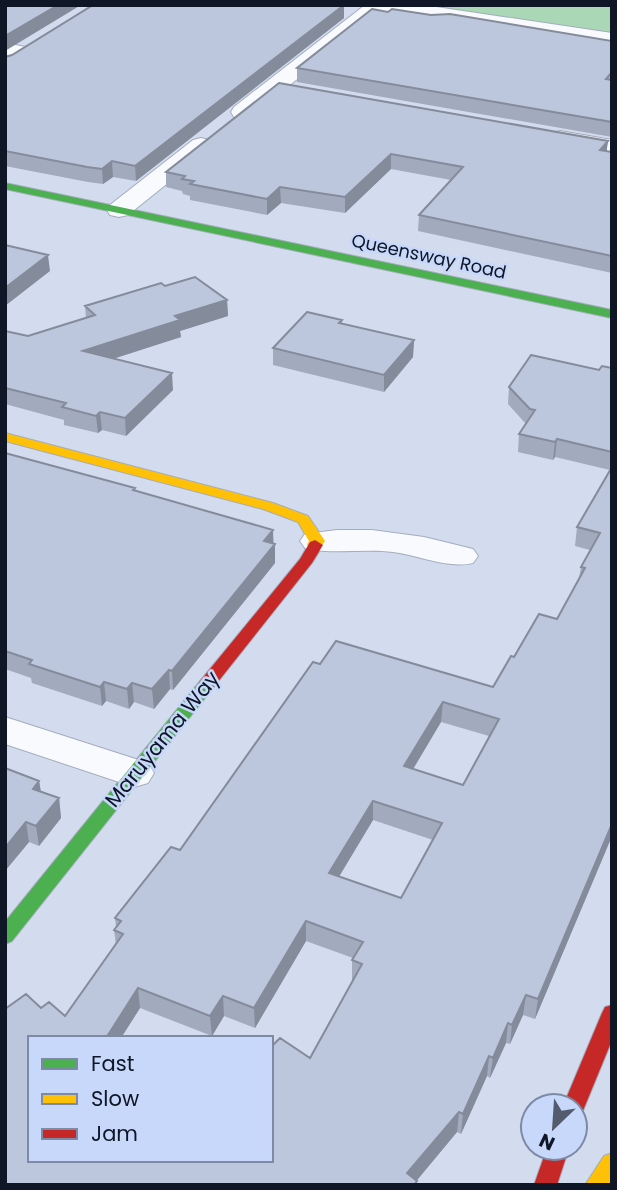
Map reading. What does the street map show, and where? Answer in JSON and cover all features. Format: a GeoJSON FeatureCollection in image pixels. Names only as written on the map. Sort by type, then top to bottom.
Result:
{"type":"FeatureCollection","features":[{"type":"Feature","properties":{"kind":"street"},"geometry":{"type":"LineString","coordinates":[[119,210],[377,5]]}},
{"type":"Feature","properties":{"kind":"street"},"geometry":{"type":"LineString","coordinates":[[382,5],[612,38]]}},
{"type":"Feature","properties":{"kind":"street"},"geometry":{"type":"LineString","coordinates":[[5,63],[14,51],[46,39]]}},
{"type":"Feature","properties":{"kind":"street"},"geometry":{"type":"LineString","coordinates":[[274,87],[299,92]]}},
{"type":"Feature","properties":{"kind":"street"},"geometry":{"type":"LineString","coordinates":[[543,135],[612,147]]}},
{"type":"Feature","properties":{"kind":"street","name":"Queensway Road"},"geometry":{"type":"LineString","coordinates":[[5,186],[612,314]]}},
{"type":"Feature","properties":{"kind":"street","name":"Queensway Road"},"geometry":{"type":"LineString","coordinates":[[239,236],[307,233]]}},
{"type":"Feature","properties":{"kind":"street"},"geometry":{"type":"LineString","coordinates":[[5,437],[268,506],[303,519],[317,541],[352,537],[385,539],[461,556]]}},
{"type":"Feature","properties":{"kind":"street","name":"Maruyama Way"},"geometry":{"type":"LineString","coordinates":[[5,936],[307,560],[317,541]]}},
{"type":"Feature","properties":{"kind":"street"},"geometry":{"type":"LineString","coordinates":[[5,730],[134,773]]}},
{"type":"Feature","properties":{"kind":"street"},"geometry":{"type":"LineString","coordinates":[[580,1092],[612,1013]]}},
{"type":"Feature","properties":{"kind":"street"},"geometry":{"type":"LineString","coordinates":[[545,1185],[553,1162]]}},
{"type":"Feature","properties":{"kind":"street"},"geometry":{"type":"LineString","coordinates":[[596,1185],[612,1163]]}},
{"type":"Feature","properties":{"kind":"green space"},"geometry":{"type":"Polygon","coordinates":[[[423,5],[612,5],[612,33],[423,5]]]}},
{"type":"Feature","properties":{"kind":"building"},"geometry":{"type":"Polygon","coordinates":[[[5,5],[58,5],[5,36],[5,5]]]}},
{"type":"Feature","properties":{"kind":"building"},"geometry":{"type":"Polygon","coordinates":[[[93,5],[344,5],[135,166],[112,161],[102,169],[5,151],[5,57],[93,5]]]}},
{"type":"Feature","properties":{"kind":"building"},"geometry":{"type":"Polygon","coordinates":[[[372,9],[431,15],[450,14],[612,41],[612,72],[606,79],[612,80],[612,122],[297,68],[372,9]]]}},
{"type":"Feature","properties":{"kind":"building"},"geometry":{"type":"Polygon","coordinates":[[[279,83],[608,141],[600,150],[612,152],[612,256],[419,215],[463,167],[391,154],[345,197],[280,187],[267,199],[190,184],[194,181],[166,172],[279,83]]]}},
{"type":"Feature","properties":{"kind":"building"},"geometry":{"type":"Polygon","coordinates":[[[5,245],[48,255],[5,288],[5,245]]]}},
{"type":"Feature","properties":{"kind":"building"},"geometry":{"type":"Polygon","coordinates":[[[195,277],[227,300],[175,316],[180,320],[83,351],[172,373],[125,418],[100,412],[96,416],[62,407],[66,403],[5,388],[5,331],[28,336],[95,315],[85,306],[161,283],[165,286],[195,277]]]}},
{"type":"Feature","properties":{"kind":"building"},"geometry":{"type":"Polygon","coordinates":[[[307,312],[342,320],[339,323],[414,340],[384,375],[273,348],[307,312]]]}},
{"type":"Feature","properties":{"kind":"building"},"geometry":{"type":"Polygon","coordinates":[[[531,355],[599,370],[602,366],[612,368],[612,452],[557,439],[555,442],[519,434],[535,410],[530,409],[509,387],[531,355]]]}},
{"type":"Feature","properties":{"kind":"building"},"geometry":{"type":"Polygon","coordinates":[[[5,453],[135,488],[133,490],[273,530],[264,541],[275,544],[172,671],[169,670],[152,689],[132,683],[127,689],[104,682],[100,687],[29,664],[32,660],[5,651],[5,453]]]}},
{"type":"Feature","properties":{"kind":"building"},"geometry":{"type":"Polygon","coordinates":[[[612,467],[612,824],[538,999],[526,995],[512,1025],[508,1023],[493,1058],[489,1056],[463,1114],[459,1112],[407,1173],[417,1181],[414,1185],[5,1185],[5,1009],[26,994],[41,1008],[49,1002],[65,1016],[123,934],[114,930],[121,921],[115,918],[171,847],[180,850],[313,662],[320,664],[336,641],[493,687],[539,614],[557,619],[585,568],[581,567],[600,533],[577,527],[612,467]],[[443,702],[404,766],[463,785],[499,719],[443,702]],[[373,801],[329,873],[401,898],[442,823],[373,801]]]}},
{"type":"Feature","properties":{"kind":"building"},"geometry":{"type":"Polygon","coordinates":[[[5,768],[39,781],[33,789],[59,798],[36,826],[26,822],[5,848],[5,768]]]}},
{"type":"Feature","properties":{"kind":"traffic: fast"},"geometry":{"type":"LineString","coordinates":[[5,186],[612,314]]}},
{"type":"Feature","properties":{"kind":"traffic: fast"},"geometry":{"type":"LineString","coordinates":[[5,936],[207,684]]}},
{"type":"Feature","properties":{"kind":"traffic: slow"},"geometry":{"type":"LineString","coordinates":[[5,437],[268,506],[303,519],[317,541],[315,545]]}},
{"type":"Feature","properties":{"kind":"traffic: slow"},"geometry":{"type":"LineString","coordinates":[[596,1185],[612,1163]]}},
{"type":"Feature","properties":{"kind":"traffic: jam"},"geometry":{"type":"LineString","coordinates":[[207,684],[307,560],[315,545]]}},
{"type":"Feature","properties":{"kind":"traffic: jam"},"geometry":{"type":"LineString","coordinates":[[580,1092],[612,1013]]}},
{"type":"Feature","properties":{"kind":"traffic: jam"},"geometry":{"type":"LineString","coordinates":[[545,1185],[553,1162]]}}]}
